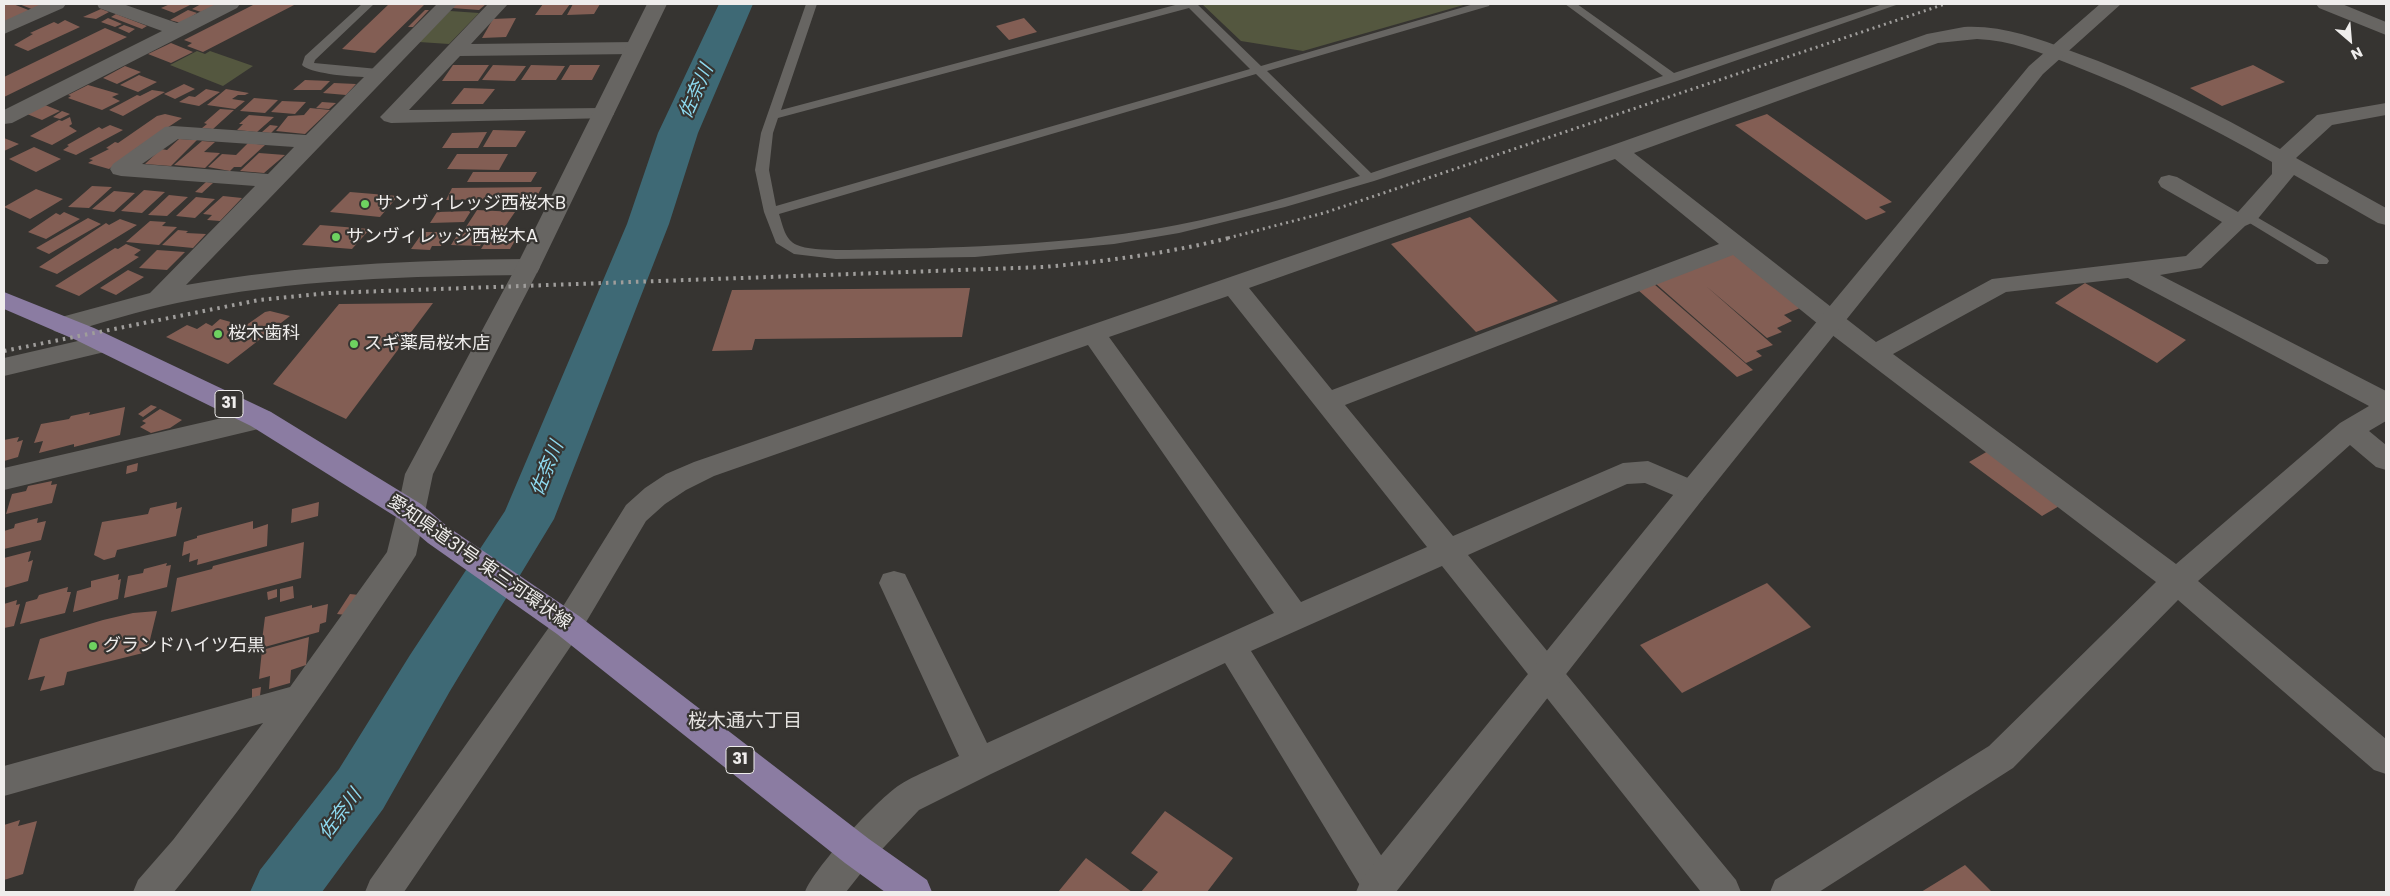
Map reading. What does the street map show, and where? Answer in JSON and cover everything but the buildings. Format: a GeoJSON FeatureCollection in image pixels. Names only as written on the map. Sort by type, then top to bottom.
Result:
{"type":"FeatureCollection","features":[{"type":"Feature","properties":{"kind":"main road","name":"愛知県道31号 東三河環状線"},"geometry":{"type":"LineString","coordinates":[[4,300],[63,325],[261,419],[411,512],[438,535],[568,625],[857,851],[914,892]]}},
{"type":"Feature","properties":{"kind":"street"},"geometry":{"type":"LineString","coordinates":[[4,28],[56,4]]}},
{"type":"Feature","properties":{"kind":"street"},"geometry":{"type":"LineString","coordinates":[[106,4],[178,30]]}},
{"type":"Feature","properties":{"kind":"street"},"geometry":{"type":"LineString","coordinates":[[4,118],[230,4]]}},
{"type":"Feature","properties":{"kind":"street"},"geometry":{"type":"LineString","coordinates":[[158,299],[447,4]]}},
{"type":"Feature","properties":{"kind":"street"},"geometry":{"type":"LineString","coordinates":[[498,4],[391,117],[603,114]]}},
{"type":"Feature","properties":{"kind":"street"},"geometry":{"type":"LineString","coordinates":[[151,892],[185,852],[301,698],[401,555],[419,474],[528,267],[657,4]]}},
{"type":"Feature","properties":{"kind":"street"},"geometry":{"type":"LineString","coordinates":[[1231,646],[1377,889],[1548,676],[1692,492],[2036,70],[2111,4]]}},
{"type":"Feature","properties":{"kind":"street"},"geometry":{"type":"LineString","coordinates":[[2326,4],[2386,29]]}},
{"type":"Feature","properties":{"kind":"street"},"geometry":{"type":"LineString","coordinates":[[383,892],[568,625],[636,513],[655,496],[676,482],[704,470],[1232,284],[1618,151],[1934,38],[1965,33],[1984,33],[2011,38],[2119,75],[2196,112],[2282,158],[2386,218]]}},
{"type":"Feature","properties":{"kind":"street"},"geometry":{"type":"LineString","coordinates":[[453,50],[635,48]]}},
{"type":"Feature","properties":{"kind":"street"},"geometry":{"type":"LineString","coordinates":[[1874,354],[2001,285],[2194,263],[2242,218],[2282,175],[2282,158],[2324,120],[2386,109]]}},
{"type":"Feature","properties":{"kind":"street"},"geometry":{"type":"LineString","coordinates":[[273,181],[121,169],[173,132],[312,142]]}},
{"type":"Feature","properties":{"kind":"street"},"geometry":{"type":"LineString","coordinates":[[1618,151],[1832,322],[2177,581],[2386,759]]}},
{"type":"Feature","properties":{"kind":"street"},"geometry":{"type":"LineString","coordinates":[[2169,182],[2242,218]]}},
{"type":"Feature","properties":{"kind":"street"},"geometry":{"type":"LineString","coordinates":[[1327,402],[1738,245]]}},
{"type":"Feature","properties":{"kind":"street"},"geometry":{"type":"LineString","coordinates":[[63,325],[98,313],[158,299],[336,273],[528,267]]}},
{"type":"Feature","properties":{"kind":"street"},"geometry":{"type":"LineString","coordinates":[[2130,269],[2386,404]]}},
{"type":"Feature","properties":{"kind":"street"},"geometry":{"type":"LineString","coordinates":[[1232,284],[1723,892]]}},
{"type":"Feature","properties":{"kind":"street"},"geometry":{"type":"LineString","coordinates":[[1093,334],[1295,618]]}},
{"type":"Feature","properties":{"kind":"street"},"geometry":{"type":"LineString","coordinates":[[4,367],[104,344]]}},
{"type":"Feature","properties":{"kind":"street"},"geometry":{"type":"LineString","coordinates":[[1788,892],[2001,757],[2177,581],[2350,430],[2386,408]]}},
{"type":"Feature","properties":{"kind":"street"},"geometry":{"type":"LineString","coordinates":[[4,479],[261,419]]}},
{"type":"Feature","properties":{"kind":"street"},"geometry":{"type":"LineString","coordinates":[[2350,430],[2386,460]]}},
{"type":"Feature","properties":{"kind":"street"},"geometry":{"type":"LineString","coordinates":[[823,892],[857,851],[907,799],[979,763],[1231,646],[1623,474],[1648,472],[1692,492]]}},
{"type":"Feature","properties":{"kind":"street"},"geometry":{"type":"LineString","coordinates":[[894,583],[979,763]]}},
{"type":"Feature","properties":{"kind":"street"},"geometry":{"type":"LineString","coordinates":[[4,780],[301,698]]}},
{"type":"Feature","properties":{"kind":"lane"},"geometry":{"type":"LineString","coordinates":[[368,4],[309,59],[308,65],[320,69],[378,73]]}},
{"type":"Feature","properties":{"kind":"lane"},"geometry":{"type":"LineString","coordinates":[[811,4],[773,116],[768,133],[762,170],[771,212],[781,240],[794,250],[836,254],[975,252],[1114,240],[1179,229],[1280,204],[1369,178],[1893,4]]}},
{"type":"Feature","properties":{"kind":"lane"},"geometry":{"type":"LineString","coordinates":[[773,116],[1191,4],[1260,69],[1369,178]]}},
{"type":"Feature","properties":{"kind":"lane"},"geometry":{"type":"LineString","coordinates":[[771,212],[1485,4]]}},
{"type":"Feature","properties":{"kind":"lane"},"geometry":{"type":"LineString","coordinates":[[1570,4],[1672,78]]}},
{"type":"Feature","properties":{"kind":"lane"},"geometry":{"type":"LineString","coordinates":[[2242,218],[2322,260]]}},
{"type":"Feature","properties":{"kind":"green space"},"geometry":{"type":"Polygon","coordinates":[[[1202,4],[1467,4],[1303,51],[1241,41],[1202,4]]]}},
{"type":"Feature","properties":{"kind":"green space"},"geometry":{"type":"Polygon","coordinates":[[[450,11],[479,13],[449,44],[419,42],[450,11]]]}},
{"type":"Feature","properties":{"kind":"green space"},"geometry":{"type":"Polygon","coordinates":[[[197,51],[205,54],[210,51],[253,66],[223,86],[170,65],[197,51]]]}},
{"type":"Feature","properties":{"kind":"waterway","name":"佐奈川"},"geometry":{"type":"LineString","coordinates":[[283,892],[361,789],[430,673],[528,519],[648,224],[678,133],[736,4]]}},
{"type":"Feature","properties":{"kind":"railway"},"geometry":{"type":"LineString","coordinates":[[1228,238],[1324,213],[1945,4]]}},
{"type":"Feature","properties":{"kind":"railway"},"geometry":{"type":"LineString","coordinates":[[4,351],[259,300],[329,293],[1044,267],[1139,256],[1233,237]]}},
{"type":"Feature","properties":{"kind":"place","name":"サンヴィレッジ西桜木B"},"geometry":{"type":"Point","coordinates":[365,204]}},
{"type":"Feature","properties":{"kind":"place","name":"サンヴィレッジ西桜木A"},"geometry":{"type":"Point","coordinates":[336,237]}},
{"type":"Feature","properties":{"kind":"place","name":"桜木歯科"},"geometry":{"type":"Point","coordinates":[218,334]}},
{"type":"Feature","properties":{"kind":"place","name":"スギ薬局桜木店"},"geometry":{"type":"Point","coordinates":[354,344]}},
{"type":"Feature","properties":{"kind":"place","name":"グランドハイツ石黒"},"geometry":{"type":"Point","coordinates":[93,646]}},
{"type":"Feature","properties":{"kind":"district","name":"桜木通六丁目"},"geometry":{"type":"Point","coordinates":[745,722]}}]}
